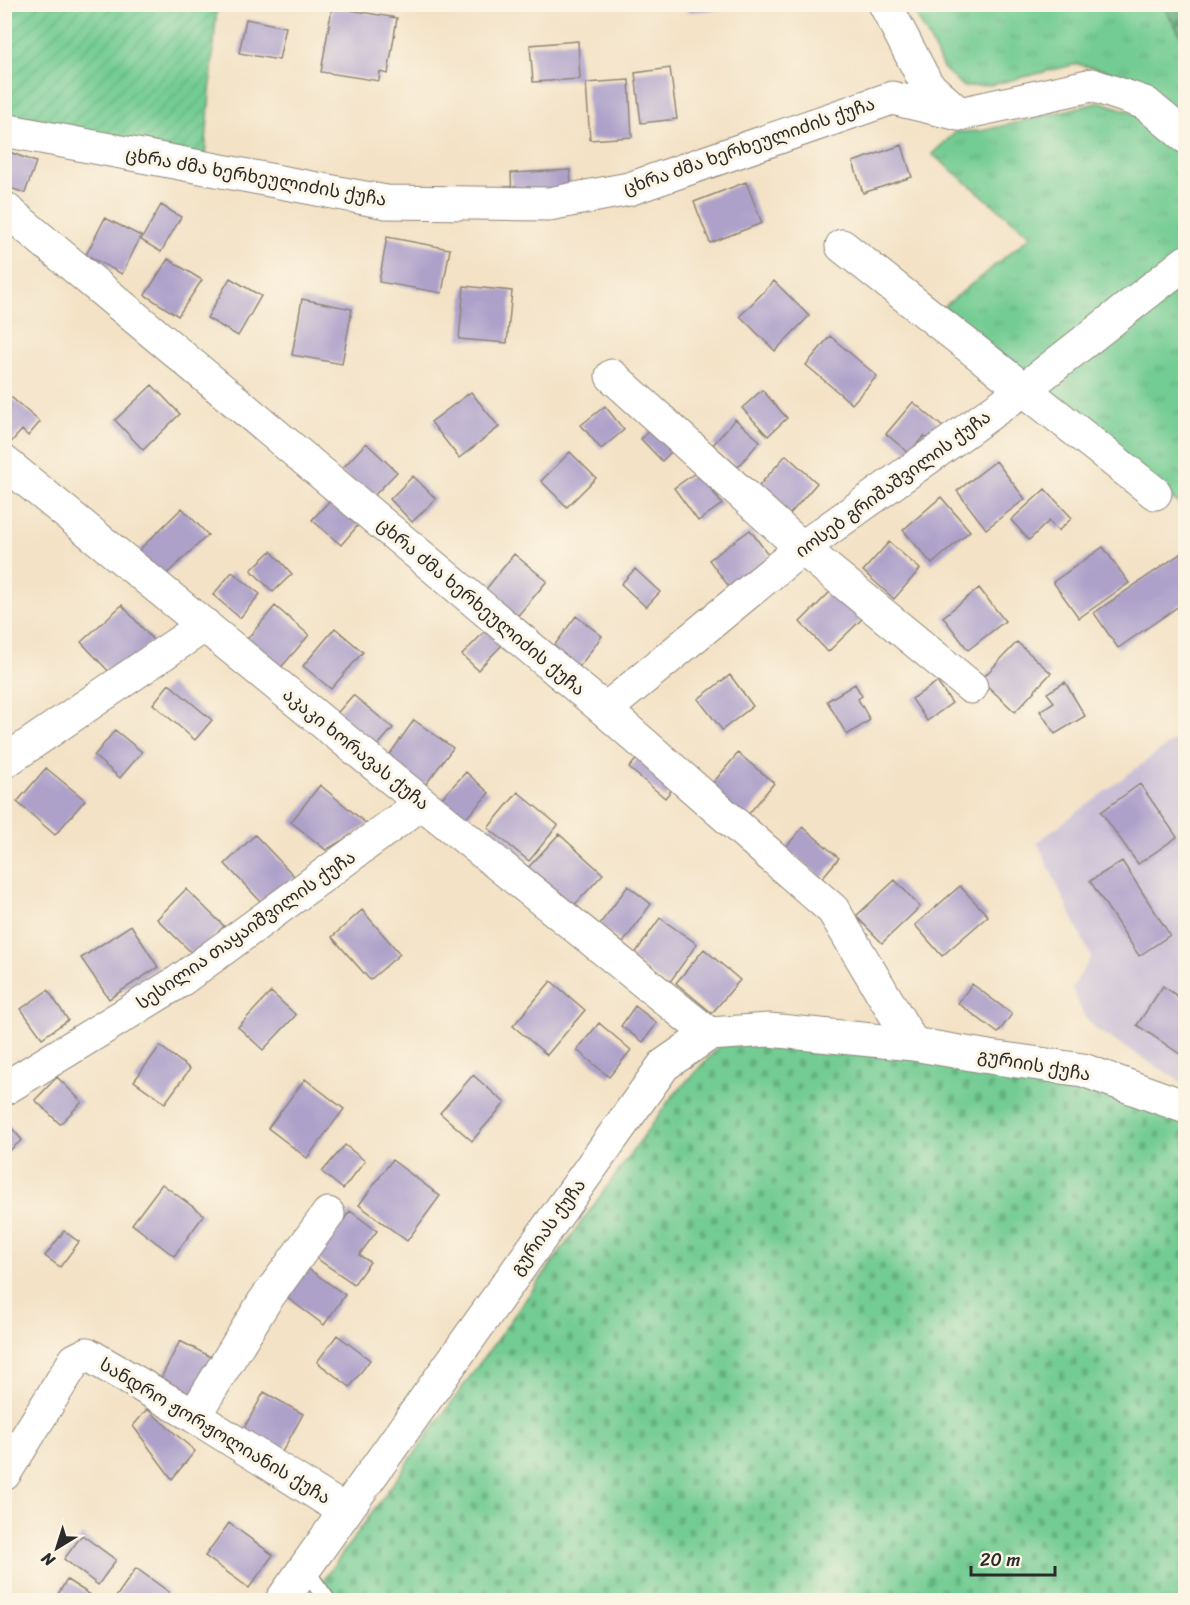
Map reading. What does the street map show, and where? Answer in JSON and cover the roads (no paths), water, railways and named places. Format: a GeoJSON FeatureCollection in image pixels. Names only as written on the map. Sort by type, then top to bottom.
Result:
{"type":"FeatureCollection","features":[{"type":"Feature","properties":{"kind":"street"},"geometry":{"type":"LineString","coordinates":[[885,4],[927,85],[959,114],[1092,85],[1145,103],[1185,137]]}},
{"type":"Feature","properties":{"kind":"street","name":"ცხრა ძმა ხერხეულიძის ქუჩა"},"geometry":{"type":"LineString","coordinates":[[4,130],[386,202],[549,204],[629,189],[892,98],[959,114]]}},
{"type":"Feature","properties":{"kind":"street","name":"ცხრა ძმა ხერხეულიძის ქუჩა"},"geometry":{"type":"LineString","coordinates":[[4,208],[604,710],[833,910],[913,1044]]}},
{"type":"Feature","properties":{"kind":"street"},"geometry":{"type":"LineString","coordinates":[[842,246],[1155,493]]}},
{"type":"Feature","properties":{"kind":"street","name":"იოსებ გრიშაშვილის ქუჩა"},"geometry":{"type":"LineString","coordinates":[[604,710],[802,548],[1023,390],[1185,262]]}},
{"type":"Feature","properties":{"kind":"street"},"geometry":{"type":"LineString","coordinates":[[612,376],[802,548],[971,687]]}},
{"type":"Feature","properties":{"kind":"street","name":"აკაკი ხორავას ქუჩა"},"geometry":{"type":"LineString","coordinates":[[4,462],[709,1034]]}},
{"type":"Feature","properties":{"kind":"street"},"geometry":{"type":"LineString","coordinates":[[4,762],[205,625]]}},
{"type":"Feature","properties":{"kind":"street","name":"სესილია თაყაიშვილის ქუჩა"},"geometry":{"type":"LineString","coordinates":[[4,1089],[178,982],[422,803]]}},
{"type":"Feature","properties":{"kind":"street"},"geometry":{"type":"LineString","coordinates":[[709,1034],[769,1030],[913,1044]]}},
{"type":"Feature","properties":{"kind":"street","name":"გურიას ქუჩა"},"geometry":{"type":"LineString","coordinates":[[282,1600],[664,1065],[709,1034]]}},
{"type":"Feature","properties":{"kind":"street","name":"გურიის ქუჩა"},"geometry":{"type":"LineString","coordinates":[[913,1044],[1083,1070],[1185,1107]]}},
{"type":"Feature","properties":{"kind":"street"},"geometry":{"type":"LineString","coordinates":[[194,1416],[264,1302],[328,1214]]}},
{"type":"Feature","properties":{"kind":"street","name":"სანდრო ჟორჟოლიანის ქუჩა"},"geometry":{"type":"LineString","coordinates":[[4,1474],[75,1360],[87,1354],[194,1416],[345,1511]]}},
{"type":"Feature","properties":{"kind":"lane"},"geometry":{"type":"LineString","coordinates":[[304,1568],[327,1600]]}}]}
